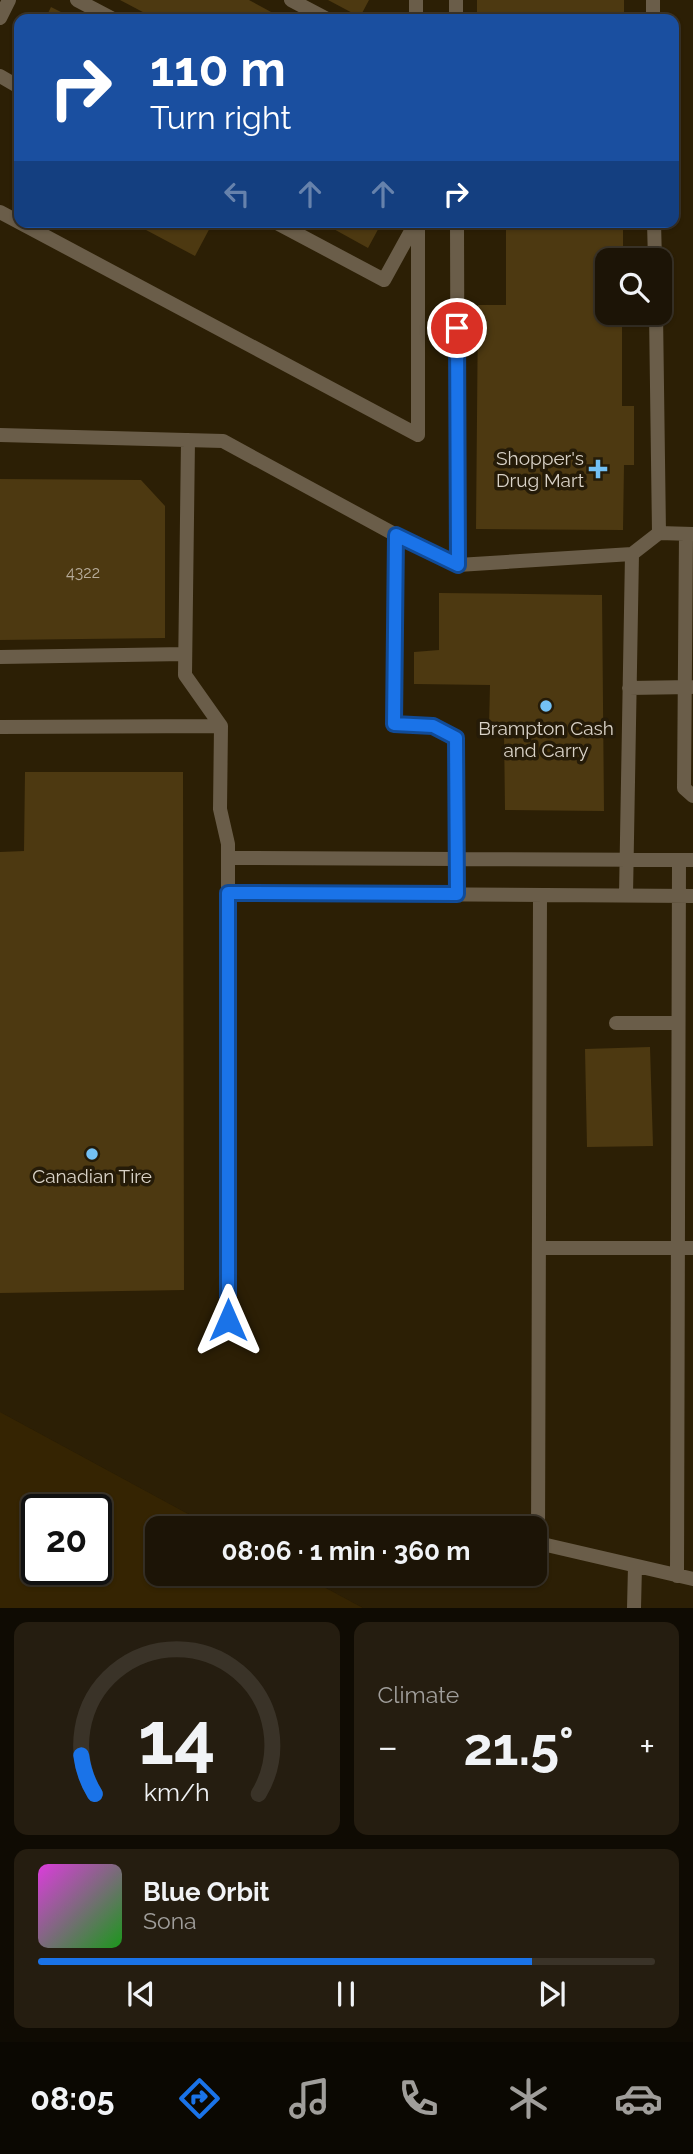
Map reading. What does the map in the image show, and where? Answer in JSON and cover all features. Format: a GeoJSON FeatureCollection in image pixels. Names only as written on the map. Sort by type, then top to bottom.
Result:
{"type":"FeatureCollection","features":[{"type":"Feature","properties":{"kind":"lane"},"geometry":{"type":"LineString","coordinates":[[0,18],[9,0]]}},
{"type":"Feature","properties":{"kind":"lane"},"geometry":{"type":"LineString","coordinates":[[76,0],[103,14]]}},
{"type":"Feature","properties":{"kind":"lane"},"geometry":{"type":"LineString","coordinates":[[291,0],[318,14]]}},
{"type":"Feature","properties":{"kind":"lane"},"geometry":{"type":"LineString","coordinates":[[30,228],[418,435],[417,228]]}},
{"type":"Feature","properties":{"kind":"lane"},"geometry":{"type":"LineString","coordinates":[[286,228],[384,280],[414,228]]}},
{"type":"Feature","properties":{"kind":"lane"},"geometry":{"type":"LineString","coordinates":[[457,228],[458,565]]}},
{"type":"Feature","properties":{"kind":"lane"},"geometry":{"type":"LineString","coordinates":[[654,228],[655,248]]}},
{"type":"Feature","properties":{"kind":"lane"},"geometry":{"type":"LineString","coordinates":[[656,325],[659,533]]}},
{"type":"Feature","properties":{"kind":"lane"},"geometry":{"type":"LineString","coordinates":[[0,435],[223,441],[396,535],[458,565],[632,554],[659,533],[690,534],[689,687],[684,788],[693,796]]}},
{"type":"Feature","properties":{"kind":"lane"},"geometry":{"type":"LineString","coordinates":[[188,440],[185,675],[221,726],[220,809],[228,844],[228,1320]]}},
{"type":"Feature","properties":{"kind":"lane"},"geometry":{"type":"LineString","coordinates":[[396,535],[394,724],[433,726],[456,738],[457,894]]}},
{"type":"Feature","properties":{"kind":"lane"},"geometry":{"type":"LineString","coordinates":[[626,895],[632,554]]}},
{"type":"Feature","properties":{"kind":"lane"},"geometry":{"type":"LineString","coordinates":[[0,657],[185,654]]}},
{"type":"Feature","properties":{"kind":"lane"},"geometry":{"type":"LineString","coordinates":[[629,688],[689,687]]}},
{"type":"Feature","properties":{"kind":"lane"},"geometry":{"type":"LineString","coordinates":[[0,727],[221,726]]}},
{"type":"Feature","properties":{"kind":"lane"},"geometry":{"type":"LineString","coordinates":[[228,858],[686,860],[678,1023],[686,1139],[685,1248],[678,1384],[677,1576]]}},
{"type":"Feature","properties":{"kind":"lane"},"geometry":{"type":"LineString","coordinates":[[228,893],[686,896]]}},
{"type":"Feature","properties":{"kind":"lane"},"geometry":{"type":"LineString","coordinates":[[540,895],[538,1543],[693,1579]]}},
{"type":"Feature","properties":{"kind":"lane"},"geometry":{"type":"LineString","coordinates":[[616,1023],[678,1023]]}},
{"type":"Feature","properties":{"kind":"lane"},"geometry":{"type":"LineString","coordinates":[[539,1248],[685,1248]]}},
{"type":"Feature","properties":{"kind":"lane"},"geometry":{"type":"LineString","coordinates":[[678,1384],[693,1389]]}},
{"type":"Feature","properties":{"kind":"lane"},"geometry":{"type":"LineString","coordinates":[[634,1608],[635,1566]]}},
{"type":"Feature","properties":{"kind":"shaded area"},"geometry":{"type":"Polygon","coordinates":[[[0,0],[693,0],[693,1608],[363,1608],[322,1586],[547,1586],[547,1516],[192,1516],[0,1412],[0,0]]]}},
{"type":"Feature","properties":{"kind":"shaded area"},"geometry":{"type":"Polygon","coordinates":[[[0,1412],[192,1516],[145,1516],[145,1586],[322,1586],[363,1608],[0,1608],[0,1412]]]}},
{"type":"Feature","properties":{"kind":"building"},"geometry":{"type":"Polygon","coordinates":[[[120,0],[249,0],[275,14],[147,14],[120,0]]]}},
{"type":"Feature","properties":{"kind":"building"},"geometry":{"type":"Polygon","coordinates":[[[328,0],[369,0],[362,14],[354,14],[328,0]]]}},
{"type":"Feature","properties":{"kind":"building"},"geometry":{"type":"Polygon","coordinates":[[[477,0],[624,0],[624,14],[477,14],[477,0]]]}},
{"type":"Feature","properties":{"kind":"building"},"geometry":{"type":"Polygon","coordinates":[[[51,7],[65,14],[48,14],[51,7]]]}},
{"type":"Feature","properties":{"kind":"building"},"geometry":{"type":"Polygon","coordinates":[[[142,228],[210,228],[195,256],[142,228]]]}},
{"type":"Feature","properties":{"kind":"building"},"geometry":{"type":"Polygon","coordinates":[[[332,228],[379,228],[368,248],[332,228]]]}},
{"type":"Feature","properties":{"kind":"building"},"geometry":{"type":"Polygon","coordinates":[[[506,228],[623,228],[623,248],[595,248],[595,325],[622,325],[622,406],[634,406],[634,465],[624,465],[623,530],[476,529],[478,305],[506,305],[506,228]]]}},
{"type":"Feature","properties":{"kind":"building"},"geometry":{"type":"Polygon","coordinates":[[[0,479],[141,480],[165,506],[165,638],[0,640],[0,479]]]}},
{"type":"Feature","properties":{"kind":"building","name":"Brampton Cash and Carry"},"geometry":{"type":"Polygon","coordinates":[[[439,593],[602,595],[604,811],[505,810],[504,729],[489,727],[490,685],[414,684],[414,652],[439,650],[439,593]]]}},
{"type":"Feature","properties":{"kind":"building","name":"Canadian Tire"},"geometry":{"type":"Polygon","coordinates":[[[25,772],[183,772],[184,1290],[0,1293],[0,852],[24,851],[25,772]]]}},
{"type":"Feature","properties":{"kind":"building"},"geometry":{"type":"Polygon","coordinates":[[[650,1047],[653,1146],[587,1147],[585,1049],[650,1047]]]}},
{"type":"Feature","properties":{"kind":"place","name":"Shopper's Drug Mart"},"geometry":{"type":"Point","coordinates":[598,469]}},
{"type":"Feature","properties":{"kind":"place","name":"Brampton Cash and Carry"},"geometry":{"type":"Point","coordinates":[546,706]}},
{"type":"Feature","properties":{"kind":"place","name":"Canadian Tire"},"geometry":{"type":"Point","coordinates":[92,1154]}},
{"type":"Feature","properties":{"kind":"route"},"geometry":{"type":"LineString","coordinates":[[228,1320],[228,893],[457,894],[456,738],[433,726],[394,724],[396,535],[458,565],[457,328]]}}]}
